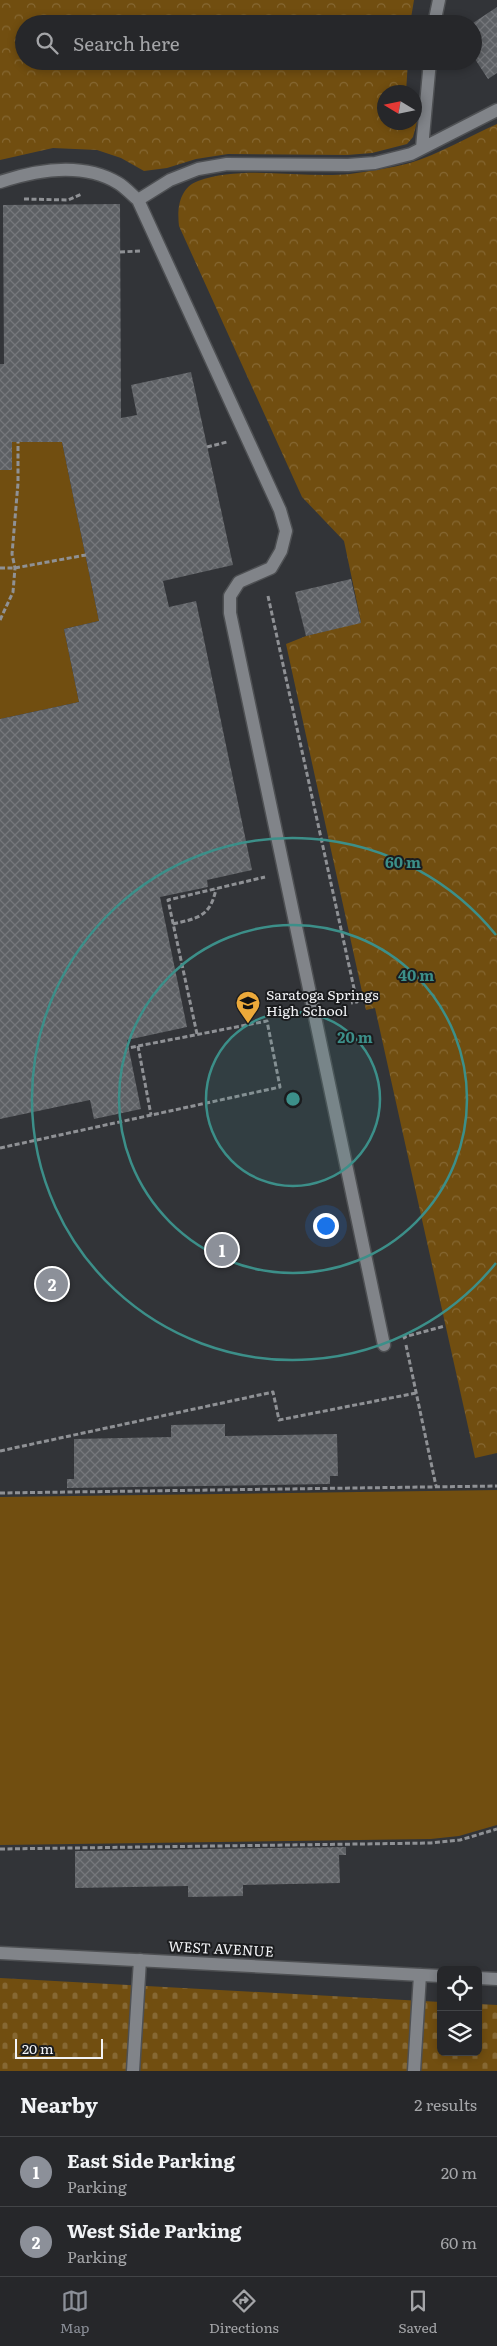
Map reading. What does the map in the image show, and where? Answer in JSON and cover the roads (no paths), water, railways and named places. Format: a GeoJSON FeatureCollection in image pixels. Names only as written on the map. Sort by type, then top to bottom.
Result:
{"type":"FeatureCollection","features":[{"type":"Feature","properties":{"kind":"street"},"geometry":{"type":"LineString","coordinates":[[436,15],[439,0]]}},
{"type":"Feature","properties":{"kind":"street"},"geometry":{"type":"LineString","coordinates":[[422,148],[429,70]]}},
{"type":"Feature","properties":{"kind":"street"},"geometry":{"type":"LineString","coordinates":[[138,200],[170,180],[198,169],[227,164],[348,166],[375,163],[411,154],[497,110]]}},
{"type":"Feature","properties":{"kind":"street"},"geometry":{"type":"LineString","coordinates":[[0,182],[49,170],[92,173],[118,182],[138,200],[280,510],[286,531],[281,551],[271,568],[239,582],[230,596],[230,612],[384,1345]]}},
{"type":"Feature","properties":{"kind":"street","name":"WEST AVENUE"},"geometry":{"type":"LineString","coordinates":[[0,1953],[437,1976]]}},
{"type":"Feature","properties":{"kind":"street"},"geometry":{"type":"LineString","coordinates":[[133,2071],[140,1960]]}},
{"type":"Feature","properties":{"kind":"street"},"geometry":{"type":"LineString","coordinates":[[414,2071],[420,1975]]}},
{"type":"Feature","properties":{"kind":"street"},"geometry":{"type":"LineString","coordinates":[[482,1978],[497,1978]]}},
{"type":"Feature","properties":{"kind":"place","name":"Saratoga Springs High School"},"geometry":{"type":"Point","coordinates":[248,1024]}},
{"type":"Feature","properties":{"kind":"place","name":"East Side Parking"},"geometry":{"type":"Point","coordinates":[222,1250]}},
{"type":"Feature","properties":{"kind":"place","name":"West Side Parking"},"geometry":{"type":"Point","coordinates":[52,1284]}}]}
